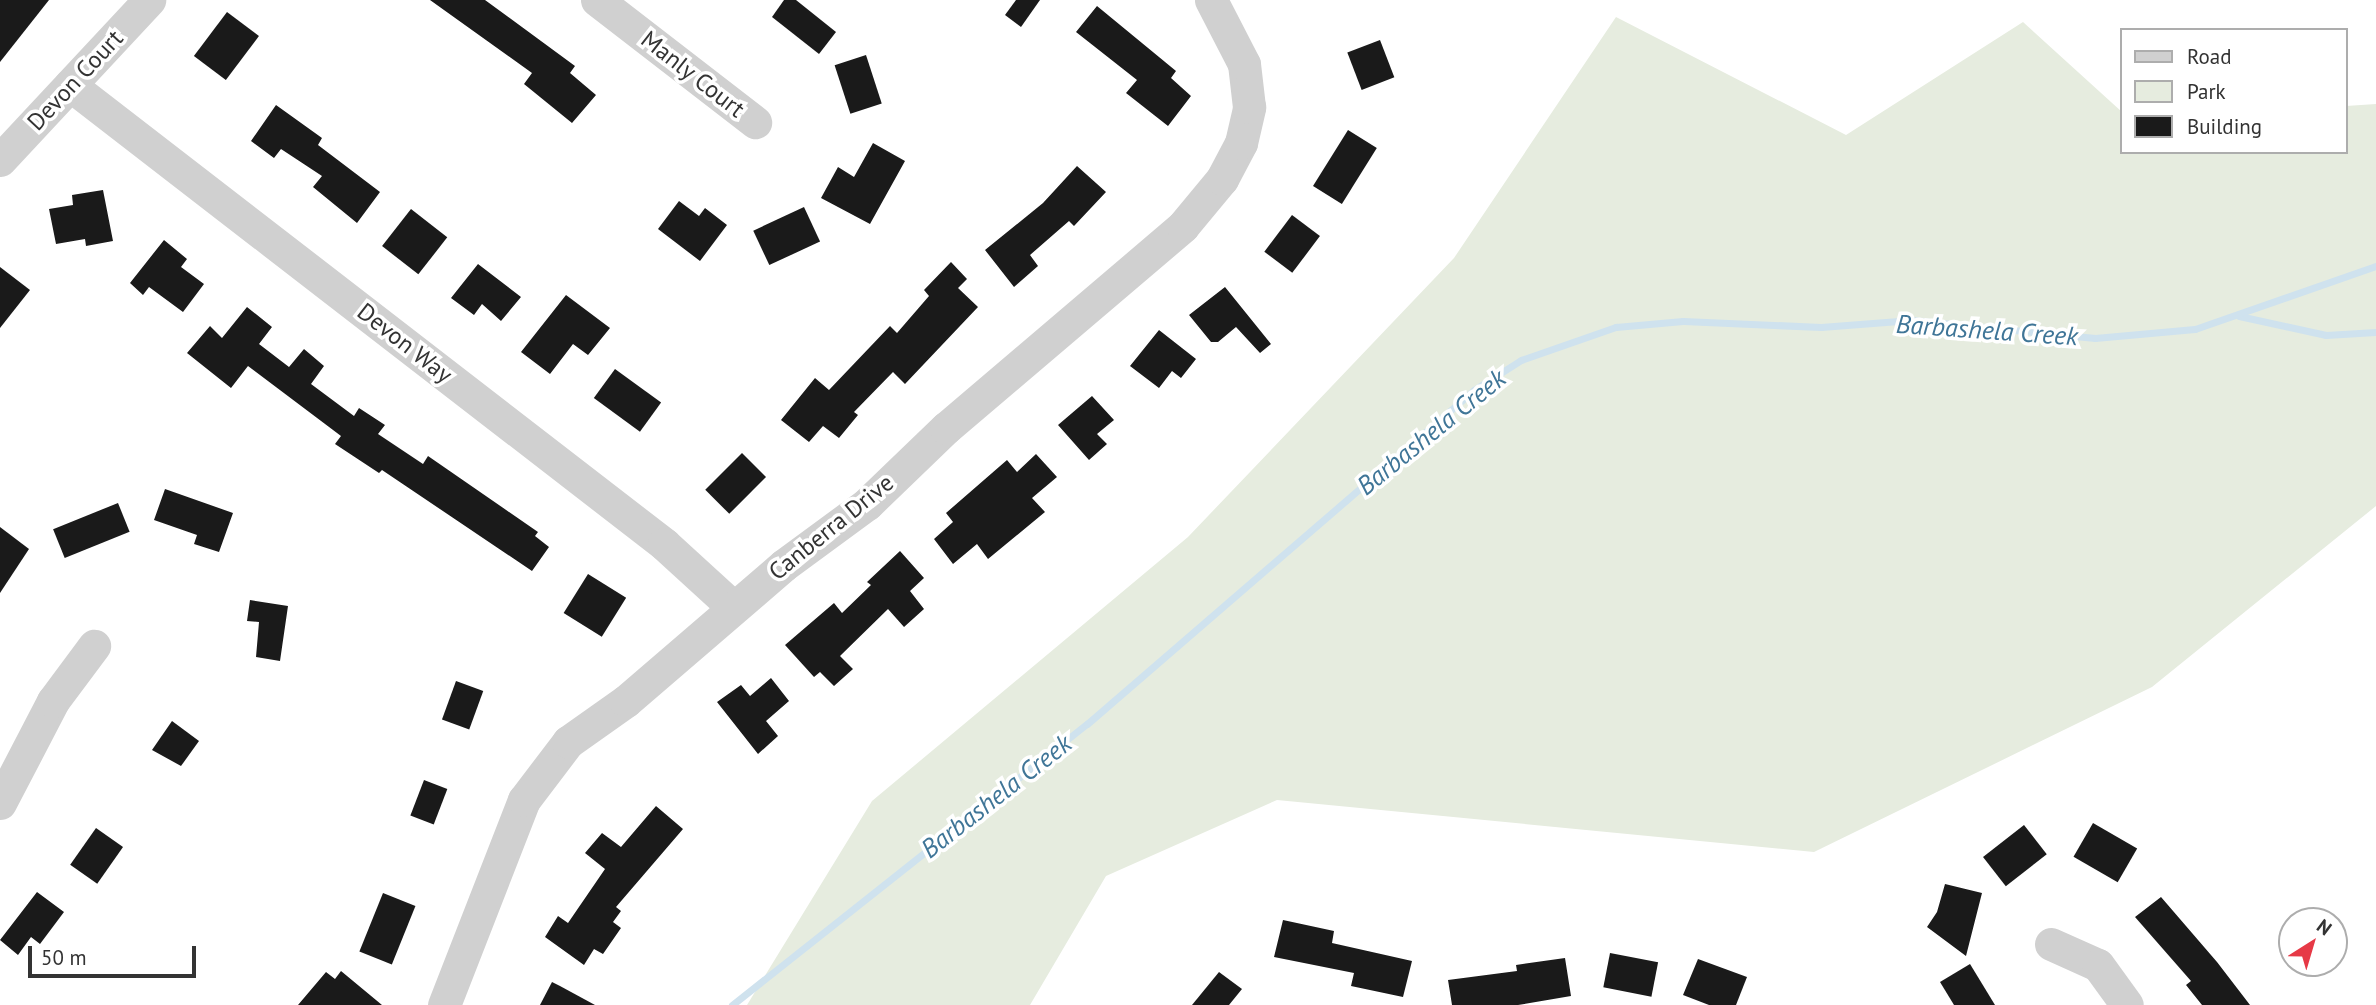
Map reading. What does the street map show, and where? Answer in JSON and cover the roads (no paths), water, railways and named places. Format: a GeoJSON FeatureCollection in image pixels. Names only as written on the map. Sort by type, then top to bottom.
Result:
{"type":"FeatureCollection","features":[{"type":"Feature","properties":{"kind":"street","name":"Devon Court"},"geometry":{"type":"LineString","coordinates":[[0,160],[149,0]]}},
{"type":"Feature","properties":{"kind":"street","name":"Manly Court"},"geometry":{"type":"LineString","coordinates":[[597,0],[755,122]]}},
{"type":"Feature","properties":{"kind":"street","name":"Canberra Drive"},"geometry":{"type":"LineString","coordinates":[[444,1005],[524,800],[549,763],[568,742],[626,701],[733,607],[867,504],[946,428],[1183,226],[1222,179],[1241,143],[1249,107],[1244,64],[1211,0]]}},
{"type":"Feature","properties":{"kind":"street","name":"Devon Way"},"geometry":{"type":"LineString","coordinates":[[70,85],[664,544],[733,607]]}},
{"type":"Feature","properties":{"kind":"street"},"geometry":{"type":"LineString","coordinates":[[0,803],[53,701],[94,646]]}},
{"type":"Feature","properties":{"kind":"street"},"geometry":{"type":"LineString","coordinates":[[2051,944],[2098,965],[2127,1005]]}},
{"type":"Feature","properties":{"kind":"waterway","name":"Barbashela Creek"},"geometry":{"type":"LineString","coordinates":[[732,1005],[1087,724],[1474,390],[1521,360],[1616,327],[1683,321],[1821,327],[1912,320],[2095,338],[2195,329],[2376,266]]}},
{"type":"Feature","properties":{"kind":"waterway"},"geometry":{"type":"LineString","coordinates":[[2239,316],[2326,335],[2376,332]]}}]}
